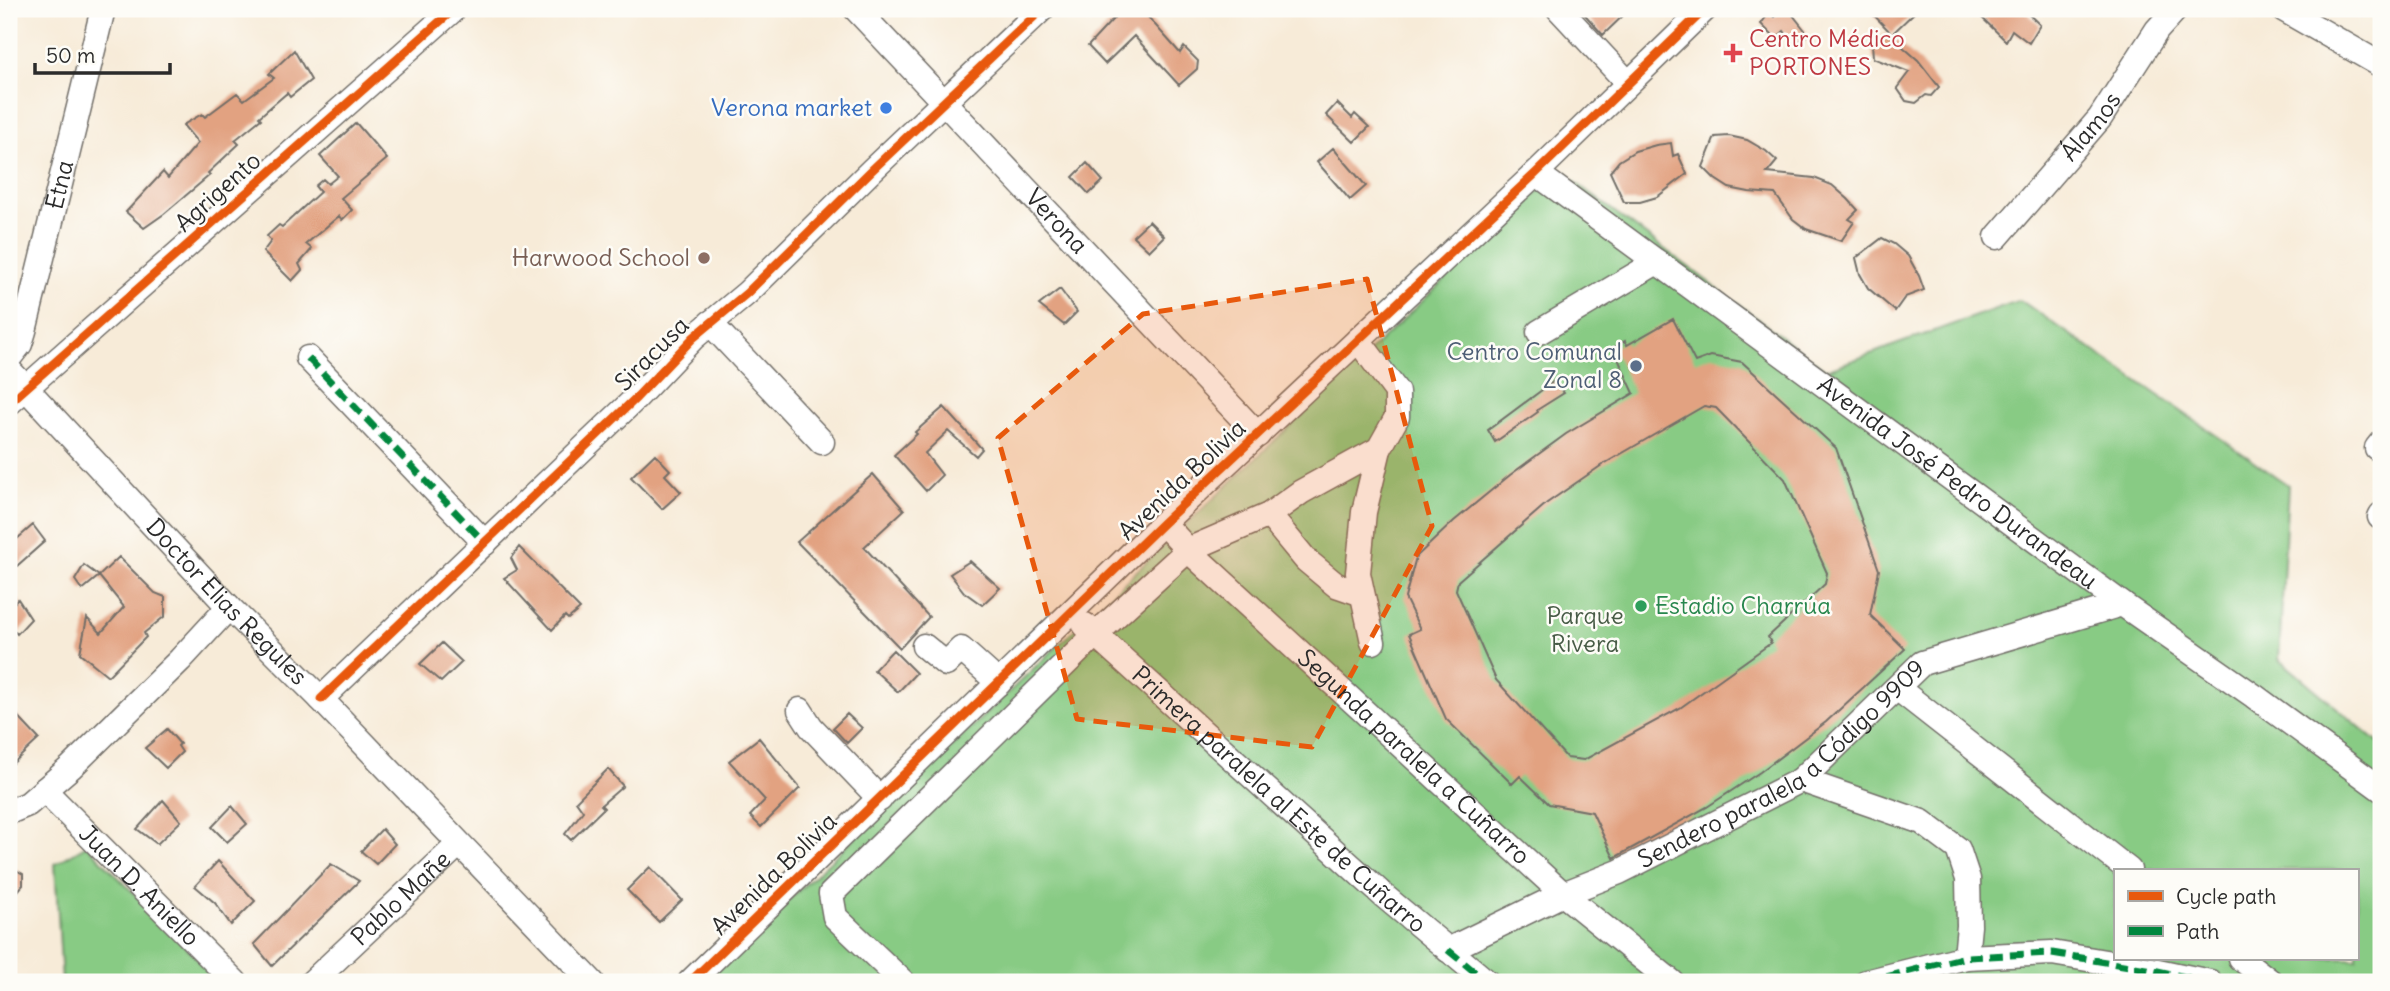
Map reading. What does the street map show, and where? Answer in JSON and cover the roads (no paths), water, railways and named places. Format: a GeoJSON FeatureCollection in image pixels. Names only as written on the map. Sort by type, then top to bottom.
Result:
{"type":"FeatureCollection","features":[{"type":"Feature","properties":{"kind":"street","name":"Etna"},"geometry":{"type":"LineString","coordinates":[[9,358],[20,344],[24,331],[103,9]]}},
{"type":"Feature","properties":{"kind":"street","name":"Agrigento"},"geometry":{"type":"LineString","coordinates":[[17,396],[454,9]]}},
{"type":"Feature","properties":{"kind":"street","name":"Verona"},"geometry":{"type":"LineString","coordinates":[[856,9],[1258,435]]}},
{"type":"Feature","properties":{"kind":"street","name":"Siracusa"},"geometry":{"type":"LineString","coordinates":[[321,699],[710,323],[747,293],[1042,9]]}},
{"type":"Feature","properties":{"kind":"street"},"geometry":{"type":"LineString","coordinates":[[1559,9],[1628,83]]}},
{"type":"Feature","properties":{"kind":"street","name":"Avenida Bolivia"},"geometry":{"type":"LineString","coordinates":[[690,982],[1163,523],[1536,173],[1705,9]]}},
{"type":"Feature","properties":{"kind":"street","name":"Álamos"},"geometry":{"type":"LineString","coordinates":[[1997,237],[2100,118],[2157,30],[2176,9]]}},
{"type":"Feature","properties":{"kind":"street"},"geometry":{"type":"LineString","coordinates":[[2283,9],[2381,65]]}},
{"type":"Feature","properties":{"kind":"street","name":"Avenida José Pedro Durandeau"},"geometry":{"type":"LineString","coordinates":[[1536,173],[2122,604],[2381,789]]}},
{"type":"Feature","properties":{"kind":"street"},"geometry":{"type":"LineString","coordinates":[[1539,332],[1657,262]]}},
{"type":"Feature","properties":{"kind":"street"},"geometry":{"type":"LineString","coordinates":[[710,323],[822,442]]}},
{"type":"Feature","properties":{"kind":"street"},"geometry":{"type":"LineString","coordinates":[[1357,340],[1397,392],[1397,417],[1379,449],[1364,512],[1358,573],[1373,642]]}},
{"type":"Feature","properties":{"kind":"street"},"geometry":{"type":"LineString","coordinates":[[308,358],[485,542]]}},
{"type":"Feature","properties":{"kind":"street","name":"Doctor Elias Regules"},"geometry":{"type":"LineString","coordinates":[[9,370],[17,396],[321,699],[592,982]]}},
{"type":"Feature","properties":{"kind":"street"},"geometry":{"type":"LineString","coordinates":[[903,982],[835,917],[830,901],[831,894],[1096,634],[1188,550],[1269,515],[1301,492],[1379,449]]}},
{"type":"Feature","properties":{"kind":"street"},"geometry":{"type":"LineString","coordinates":[[1269,515],[1306,560],[1326,577],[1336,585],[1363,594]]}},
{"type":"Feature","properties":{"kind":"street","name":"Segunda paralela a Cuñarro"},"geometry":{"type":"LineString","coordinates":[[1163,523],[1188,550],[1563,894],[1672,982]]}},
{"type":"Feature","properties":{"kind":"street","name":"Sendero paralela a Código 9909"},"geometry":{"type":"LineString","coordinates":[[1448,950],[1563,894],[1619,872],[1801,780],[1922,663],[2122,604]]}},
{"type":"Feature","properties":{"kind":"street"},"geometry":{"type":"LineString","coordinates":[[9,812],[28,804],[71,767],[180,660],[229,607]]}},
{"type":"Feature","properties":{"kind":"street","name":"Primera paralela al Este de Cuñarro"},"geometry":{"type":"LineString","coordinates":[[1072,613],[1384,896],[1487,982]]}},
{"type":"Feature","properties":{"kind":"street"},"geometry":{"type":"LineString","coordinates":[[924,646],[946,664],[961,649],[999,683]]}},
{"type":"Feature","properties":{"kind":"street"},"geometry":{"type":"LineString","coordinates":[[1897,688],[2128,869]]}},
{"type":"Feature","properties":{"kind":"street"},"geometry":{"type":"LineString","coordinates":[[800,710],[811,727],[880,799]]}},
{"type":"Feature","properties":{"kind":"street"},"geometry":{"type":"LineString","coordinates":[[1801,780],[1922,822],[1958,849],[1968,878],[1969,926],[1966,957]]}},
{"type":"Feature","properties":{"kind":"street","name":"Juan D. Aniello"},"geometry":{"type":"LineString","coordinates":[[44,790],[234,982]]}},
{"type":"Feature","properties":{"kind":"street","name":"Pablo Mañe"},"geometry":{"type":"LineString","coordinates":[[312,982],[458,844]]}},
{"type":"Feature","properties":{"kind":"street"},"geometry":{"type":"LineString","coordinates":[[1866,982],[1966,957],[2052,954],[2210,982]]}},
{"type":"Feature","properties":{"kind":"street"},"geometry":{"type":"LineString","coordinates":[[2243,960],[2271,982]]}},
{"type":"Feature","properties":{"kind":"place","name":"Centro Médico PORTONES"},"geometry":{"type":"Point","coordinates":[1733,53]}},
{"type":"Feature","properties":{"kind":"place","name":"Verona market"},"geometry":{"type":"Point","coordinates":[886,108]}},
{"type":"Feature","properties":{"kind":"place","name":"Harwood School"},"geometry":{"type":"Point","coordinates":[704,258]}},
{"type":"Feature","properties":{"kind":"place","name":"Centro Comunal Zonal 8"},"geometry":{"type":"Point","coordinates":[1636,366]}},
{"type":"Feature","properties":{"kind":"place","name":"Estadio Charrúa"},"geometry":{"type":"Point","coordinates":[1641,606]}},
{"type":"Feature","properties":{"kind":"park label","name":"Parque Rivera"},"geometry":{"type":"Point","coordinates":[1585,630]}}]}
